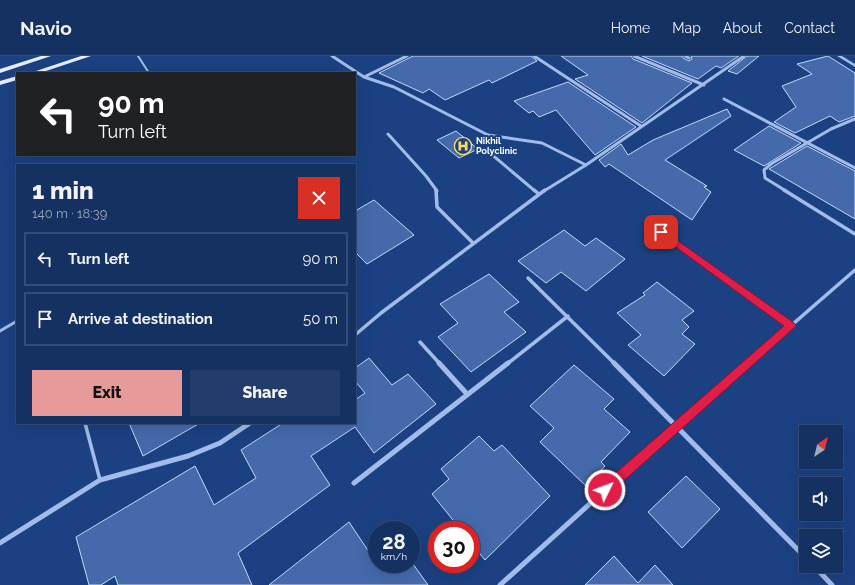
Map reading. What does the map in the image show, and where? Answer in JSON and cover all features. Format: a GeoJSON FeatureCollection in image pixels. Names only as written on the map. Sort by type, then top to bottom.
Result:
{"type":"FeatureCollection","features":[{"type":"Feature","properties":{"kind":"main road"},"geometry":{"type":"LineString","coordinates":[[0,71],[48,56]]}},
{"type":"Feature","properties":{"kind":"main road"},"geometry":{"type":"LineString","coordinates":[[36,72],[88,56]]}},
{"type":"Feature","properties":{"kind":"main road"},"geometry":{"type":"LineString","coordinates":[[0,84],[16,78]]}},
{"type":"Feature","properties":{"kind":"street"},"geometry":{"type":"LineString","coordinates":[[332,56],[364,77],[394,87],[488,135],[542,143],[586,165]]}},
{"type":"Feature","properties":{"kind":"street"},"geometry":{"type":"LineString","coordinates":[[364,77],[407,56]]}},
{"type":"Feature","properties":{"kind":"street"},"geometry":{"type":"LineString","coordinates":[[534,56],[641,126]]}},
{"type":"Feature","properties":{"kind":"street"},"geometry":{"type":"LineString","coordinates":[[634,56],[704,85]]}},
{"type":"Feature","properties":{"kind":"street"},"geometry":{"type":"LineString","coordinates":[[685,56],[689,58]]}},
{"type":"Feature","properties":{"kind":"street"},"geometry":{"type":"LineString","coordinates":[[356,334],[381,313],[539,194],[586,165],[744,56]]}},
{"type":"Feature","properties":{"kind":"street"},"geometry":{"type":"LineString","coordinates":[[838,56],[855,66]]}},
{"type":"Feature","properties":{"kind":"street"},"geometry":{"type":"LineString","coordinates":[[724,99],[855,168]]}},
{"type":"Feature","properties":{"kind":"street"},"geometry":{"type":"LineString","coordinates":[[855,119],[831,129],[771,164],[764,170],[765,178],[855,234]]}},
{"type":"Feature","properties":{"kind":"street"},"geometry":{"type":"LineString","coordinates":[[388,134],[430,181],[437,191],[437,207],[473,243]]}},
{"type":"Feature","properties":{"kind":"street"},"geometry":{"type":"LineString","coordinates":[[488,135],[490,153],[539,194]]}},
{"type":"Feature","properties":{"kind":"street"},"geometry":{"type":"LineString","coordinates":[[500,585],[676,426],[855,270]]}},
{"type":"Feature","properties":{"kind":"street"},"geometry":{"type":"LineString","coordinates":[[528,278],[568,316],[799,551]]}},
{"type":"Feature","properties":{"kind":"street"},"geometry":{"type":"LineString","coordinates":[[354,483],[568,316]]}},
{"type":"Feature","properties":{"kind":"street"},"geometry":{"type":"LineString","coordinates":[[420,342],[467,394]]}},
{"type":"Feature","properties":{"kind":"street"},"geometry":{"type":"LineString","coordinates":[[0,543],[100,480],[188,456],[220,443],[248,424]]}},
{"type":"Feature","properties":{"kind":"street"},"geometry":{"type":"LineString","coordinates":[[821,573],[832,585]]}},
{"type":"Feature","properties":{"kind":"lane"},"geometry":{"type":"LineString","coordinates":[[138,56],[148,72]]}},
{"type":"Feature","properties":{"kind":"lane"},"geometry":{"type":"LineString","coordinates":[[661,232],[791,326]]}},
{"type":"Feature","properties":{"kind":"lane"},"geometry":{"type":"LineString","coordinates":[[0,331],[16,323]]}},
{"type":"Feature","properties":{"kind":"lane"},"geometry":{"type":"LineString","coordinates":[[85,424],[100,480]]}},
{"type":"Feature","properties":{"kind":"building"},"geometry":{"type":"Polygon","coordinates":[[[413,56],[531,56],[537,61],[492,83],[489,80],[445,100],[429,89],[423,93],[379,73],[413,56]]]}},
{"type":"Feature","properties":{"kind":"building"},"geometry":{"type":"Polygon","coordinates":[[[561,56],[631,56],[633,59],[692,83],[642,123],[575,79],[588,75],[561,56]]]}},
{"type":"Feature","properties":{"kind":"building"},"geometry":{"type":"Polygon","coordinates":[[[642,56],[682,56],[689,61],[692,59],[691,56],[739,56],[721,68],[716,66],[698,79],[642,56]]]}},
{"type":"Feature","properties":{"kind":"building"},"geometry":{"type":"Polygon","coordinates":[[[747,56],[759,56],[737,74],[728,71],[747,56]]]}},
{"type":"Feature","properties":{"kind":"building"},"geometry":{"type":"Polygon","coordinates":[[[828,56],[855,73],[855,116],[839,122],[830,116],[795,133],[774,122],[796,107],[782,86],[812,74],[797,64],[828,56]]]}},
{"type":"Feature","properties":{"kind":"building"},"geometry":{"type":"Polygon","coordinates":[[[568,82],[636,127],[595,155],[556,110],[539,117],[533,111],[529,113],[514,101],[568,82]]]}},
{"type":"Feature","properties":{"kind":"building"},"geometry":{"type":"Polygon","coordinates":[[[727,109],[731,116],[665,160],[707,186],[704,187],[711,192],[692,220],[609,164],[605,167],[599,160],[621,144],[628,155],[653,140],[727,109]]]}},
{"type":"Feature","properties":{"kind":"building"},"geometry":{"type":"Polygon","coordinates":[[[769,126],[801,143],[764,166],[734,150],[769,126]]]}},
{"type":"Feature","properties":{"kind":"building"},"geometry":{"type":"Polygon","coordinates":[[[456,131],[478,149],[459,158],[437,140],[456,131]]]}},
{"type":"Feature","properties":{"kind":"building"},"geometry":{"type":"Polygon","coordinates":[[[807,146],[855,171],[855,219],[769,169],[807,146]]]}},
{"type":"Feature","properties":{"kind":"building"},"geometry":{"type":"Polygon","coordinates":[[[374,200],[414,235],[367,264],[356,253],[356,210],[374,200]]]}},
{"type":"Feature","properties":{"kind":"building"},"geometry":{"type":"Polygon","coordinates":[[[564,230],[585,246],[596,238],[625,259],[586,291],[561,272],[546,283],[518,261],[564,230]]]}},
{"type":"Feature","properties":{"kind":"building"},"geometry":{"type":"Polygon","coordinates":[[[489,274],[519,302],[504,312],[526,332],[471,372],[438,337],[458,323],[440,304],[489,274]]]}},
{"type":"Feature","properties":{"kind":"building"},"geometry":{"type":"Polygon","coordinates":[[[657,282],[694,311],[682,320],[689,327],[682,334],[695,344],[664,376],[628,345],[641,335],[617,313],[645,295],[643,293],[657,282]]]}},
{"type":"Feature","properties":{"kind":"building"},"geometry":{"type":"Polygon","coordinates":[[[369,358],[392,385],[408,374],[436,404],[374,453],[355,427],[311,456],[330,485],[238,553],[252,585],[118,585],[115,576],[101,585],[89,585],[76,537],[195,466],[214,505],[256,478],[241,450],[281,424],[356,424],[356,399],[365,393],[356,382],[356,367],[369,358]]]}},
{"type":"Feature","properties":{"kind":"building"},"geometry":{"type":"Polygon","coordinates":[[[574,365],[614,399],[604,409],[630,432],[601,462],[605,466],[586,486],[540,442],[554,428],[530,406],[574,365]]]}},
{"type":"Feature","properties":{"kind":"building"},"geometry":{"type":"Polygon","coordinates":[[[129,424],[198,424],[143,456],[129,424]]]}},
{"type":"Feature","properties":{"kind":"building"},"geometry":{"type":"Polygon","coordinates":[[[479,436],[494,451],[502,445],[550,496],[485,560],[480,554],[480,521],[454,521],[432,494],[449,479],[441,469],[479,436]]]}},
{"type":"Feature","properties":{"kind":"building"},"geometry":{"type":"Polygon","coordinates":[[[686,476],[720,509],[682,548],[648,512],[686,476]]]}},
{"type":"Feature","properties":{"kind":"building"},"geometry":{"type":"Polygon","coordinates":[[[349,522],[368,550],[368,573],[419,573],[428,585],[269,585],[349,522]]]}},
{"type":"Feature","properties":{"kind":"building"},"geometry":{"type":"Polygon","coordinates":[[[614,556],[638,583],[655,565],[673,585],[585,585],[614,556]]]}},
{"type":"Feature","properties":{"kind":"place","name":"Nikhil Polyclinic"},"geometry":{"type":"Point","coordinates":[463,146]}},
{"type":"Feature","properties":{"kind":"route"},"geometry":{"type":"LineString","coordinates":[[605,490],[791,326],[661,232]]}}]}
